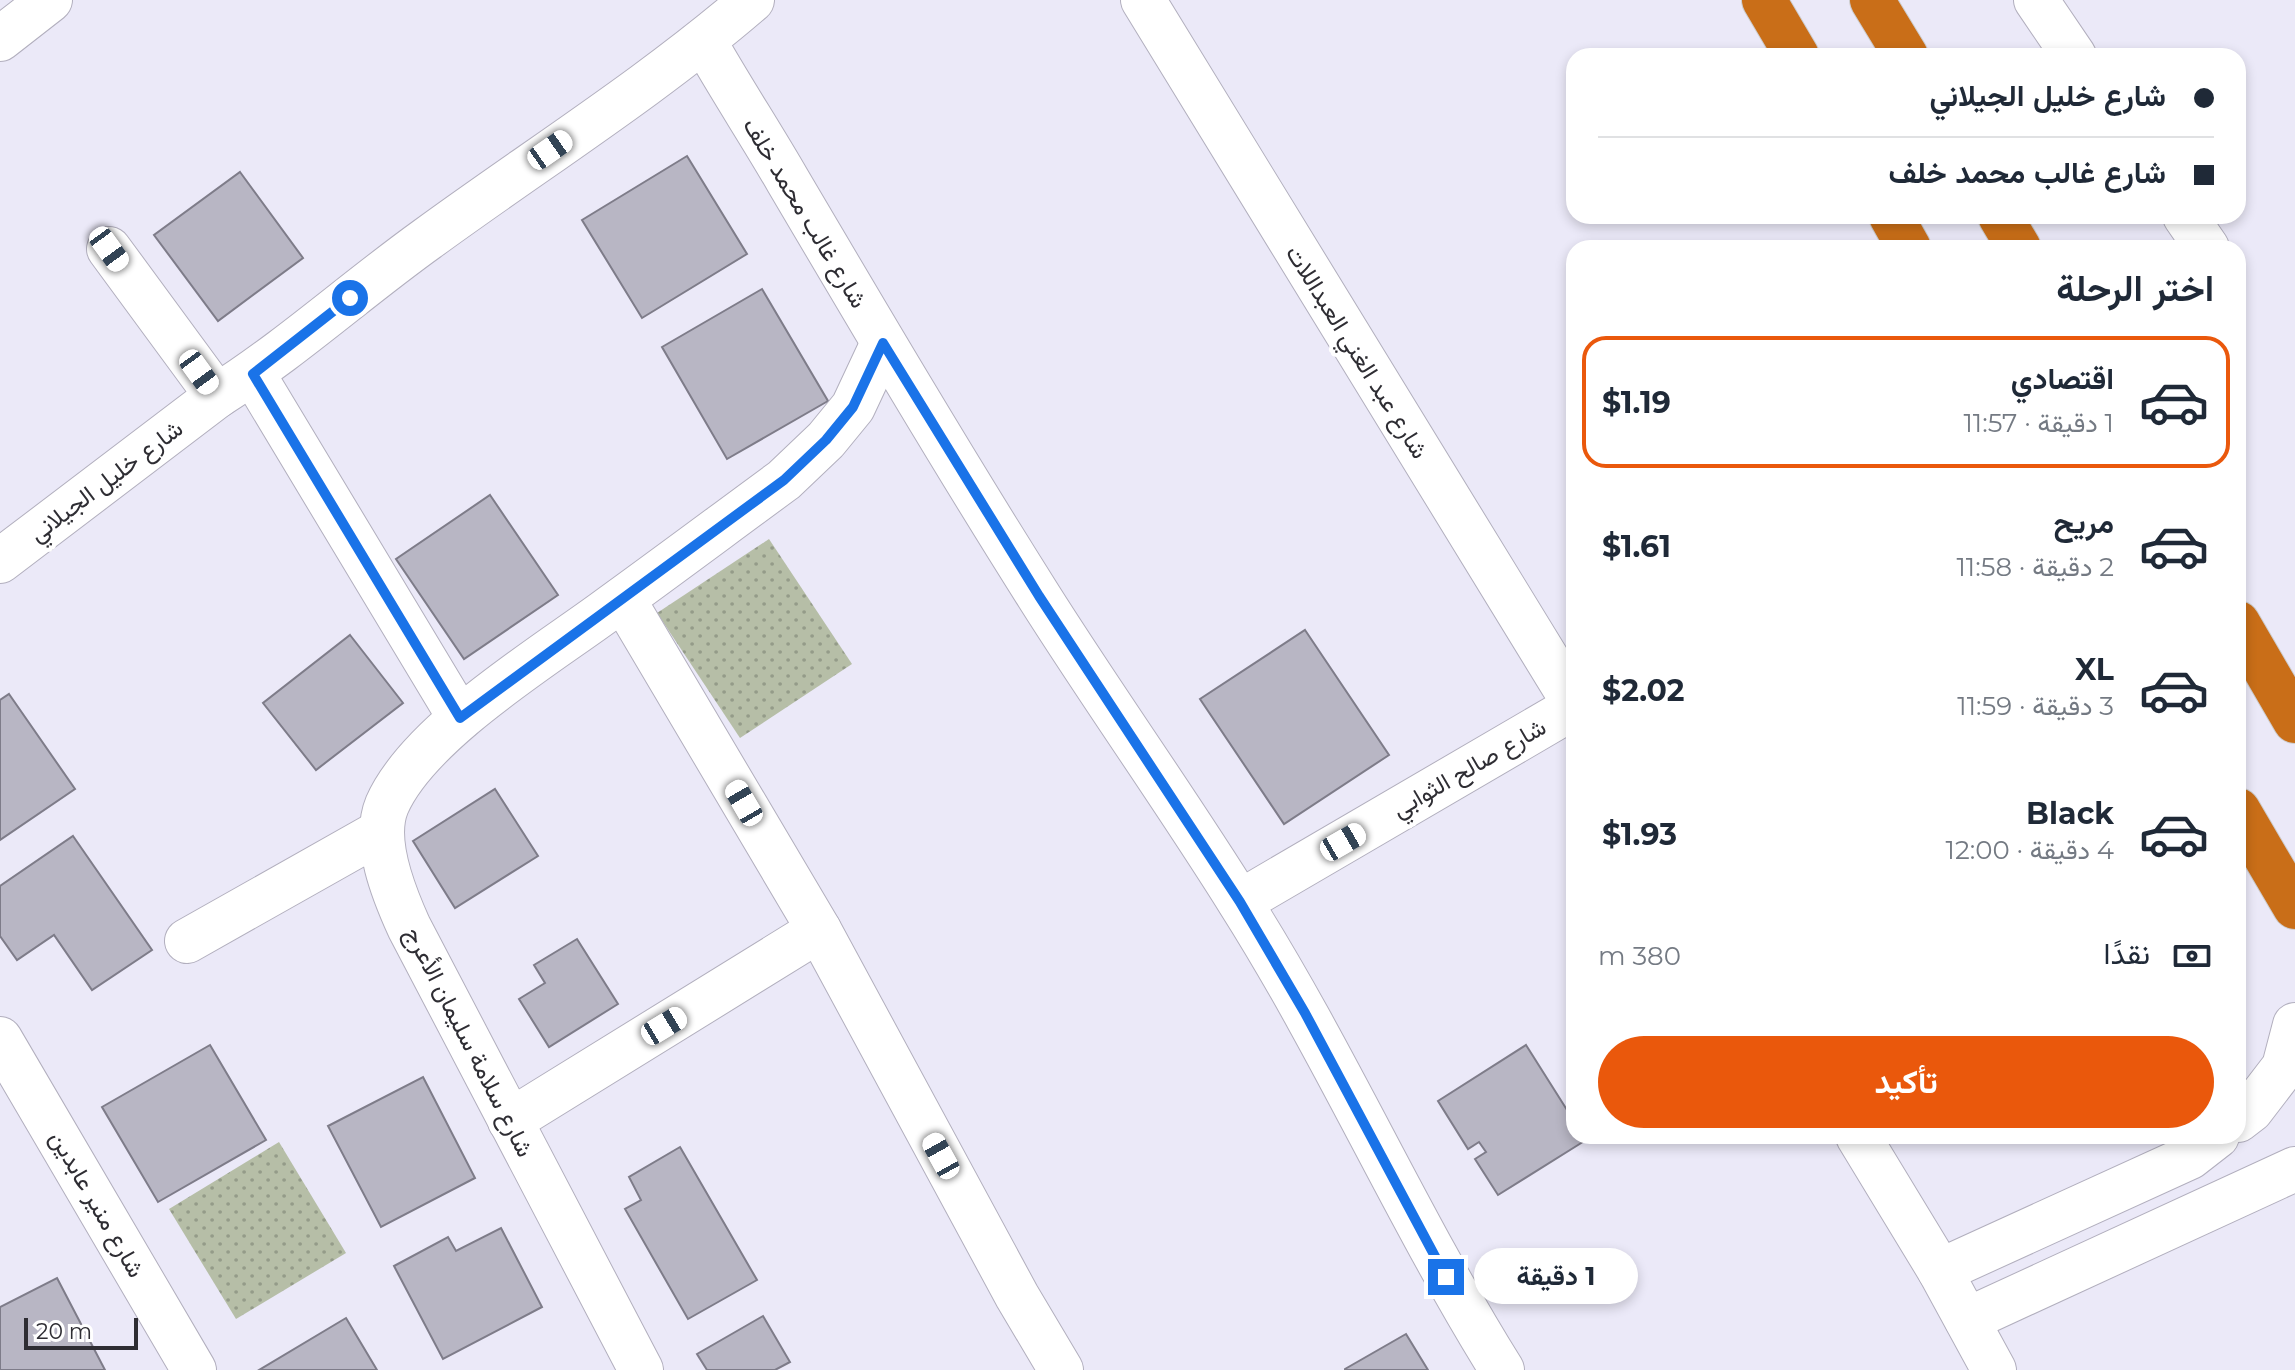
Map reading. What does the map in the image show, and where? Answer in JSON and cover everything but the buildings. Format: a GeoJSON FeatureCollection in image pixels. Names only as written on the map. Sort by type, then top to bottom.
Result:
{"type":"FeatureCollection","features":[{"type":"Feature","properties":{"kind":"highway"},"geometry":{"type":"LineString","coordinates":[[1764,0],[1792,48]]}},
{"type":"Feature","properties":{"kind":"highway"},"geometry":{"type":"LineString","coordinates":[[1872,0],[1901,48]]}},
{"type":"Feature","properties":{"kind":"highway"},"geometry":{"type":"LineString","coordinates":[[2246,637],[2295,721]]}},
{"type":"Feature","properties":{"kind":"highway"},"geometry":{"type":"LineString","coordinates":[[2246,824],[2295,907]]}},
{"type":"Feature","properties":{"kind":"street"},"geometry":{"type":"LineString","coordinates":[[0,39],[50,0]]}},
{"type":"Feature","properties":{"kind":"street","name":"شارع خليل الجيلاني"},"geometry":{"type":"LineString","coordinates":[[0,561],[423,242],[704,41],[752,0]]}},
{"type":"Feature","properties":{"kind":"street","name":"شارع عبد الغني العبداللات"},"geometry":{"type":"LineString","coordinates":[[1143,0],[1563,660]]}},
{"type":"Feature","properties":{"kind":"street"},"geometry":{"type":"LineString","coordinates":[[2036,0],[2069,48]]}},
{"type":"Feature","properties":{"kind":"street","name":"شارع غالب محمد خلف"},"geometry":{"type":"LineString","coordinates":[[704,41],[883,343],[1039,596],[1240,902],[1305,1013],[1460,1303],[1502,1370]]}},
{"type":"Feature","properties":{"kind":"street"},"geometry":{"type":"LineString","coordinates":[[109,249],[235,385],[460,718]]}},
{"type":"Feature","properties":{"kind":"street","name":"شارع سلامة سليمان الأعرج"},"geometry":{"type":"LineString","coordinates":[[641,1370],[394,894],[382,831],[386,807],[412,767],[460,718],[784,480],[826,440],[853,407],[883,343]]}},
{"type":"Feature","properties":{"kind":"street"},"geometry":{"type":"LineString","coordinates":[[623,599],[819,930],[1002,1268],[1061,1370]]}},
{"type":"Feature","properties":{"kind":"street","name":"شارع صالح الثوابي"},"geometry":{"type":"LineString","coordinates":[[1240,902],[1566,710]]}},
{"type":"Feature","properties":{"kind":"street"},"geometry":{"type":"LineString","coordinates":[[187,941],[382,831]]}},
{"type":"Feature","properties":{"kind":"street"},"geometry":{"type":"LineString","coordinates":[[510,1121],[819,930]]}},
{"type":"Feature","properties":{"kind":"street"},"geometry":{"type":"LineString","coordinates":[[2246,1114],[2284,1067],[2295,1025]]}},
{"type":"Feature","properties":{"kind":"street","name":"شارع منير عابدين"},"geometry":{"type":"LineString","coordinates":[[0,1039],[194,1370]]}},
{"type":"Feature","properties":{"kind":"street"},"geometry":{"type":"LineString","coordinates":[[1863,1144],[1940,1271],[1994,1370]]}},
{"type":"Feature","properties":{"kind":"street"},"geometry":{"type":"LineString","coordinates":[[1940,1271],[2190,1157],[2207,1144]]}},
{"type":"Feature","properties":{"kind":"street"},"geometry":{"type":"LineString","coordinates":[[1967,1320],[2295,1169]]}},
{"type":"Feature","properties":{"kind":"green space"},"geometry":{"type":"Polygon","coordinates":[[[769,539],[852,664],[740,738],[657,613],[769,539]]]}},
{"type":"Feature","properties":{"kind":"green space"},"geometry":{"type":"Polygon","coordinates":[[[279,1142],[346,1253],[236,1319],[169,1209],[279,1142]]]}},
{"type":"Feature","properties":{"kind":"route"},"geometry":{"type":"LineString","coordinates":[[350,298],[253,374],[460,718],[784,480],[826,440],[853,407],[883,343],[1039,596],[1240,902],[1305,1013],[1446,1277]]}}]}
